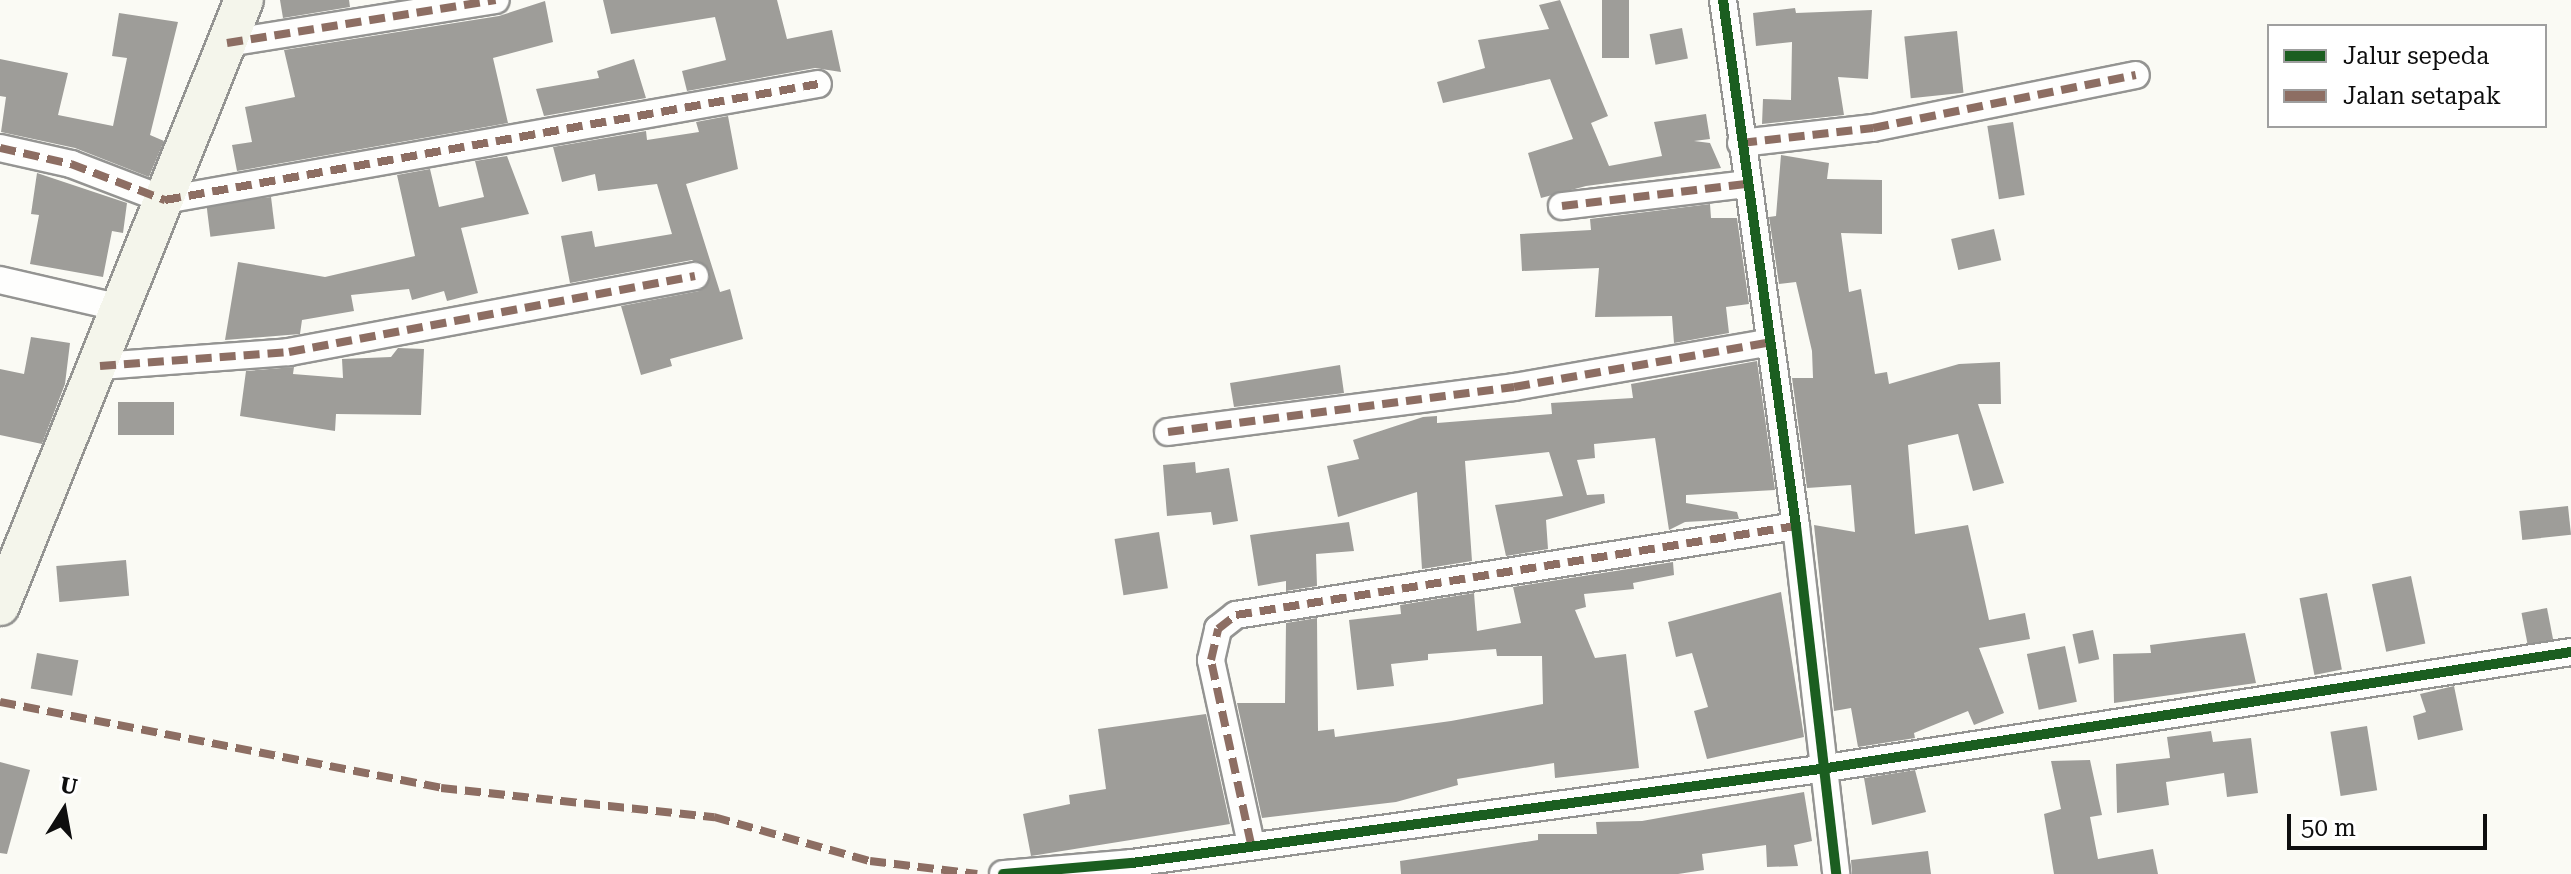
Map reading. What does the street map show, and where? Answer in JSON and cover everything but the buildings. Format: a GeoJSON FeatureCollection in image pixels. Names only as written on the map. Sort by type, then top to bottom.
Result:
{"type":"FeatureCollection","features":[{"type":"Feature","properties":{"kind":"main road"},"geometry":{"type":"LineString","coordinates":[[0,606],[100,366],[244,0]]}},
{"type":"Feature","properties":{"kind":"street"},"geometry":{"type":"LineString","coordinates":[[227,43],[496,0]]}},
{"type":"Feature","properties":{"kind":"street"},"geometry":{"type":"LineString","coordinates":[[1723,0],[1766,343],[1796,526],[1827,768],[1836,874]]}},
{"type":"Feature","properties":{"kind":"street"},"geometry":{"type":"LineString","coordinates":[[1741,143],[1873,128],[2136,75]]}},
{"type":"Feature","properties":{"kind":"street"},"geometry":{"type":"LineString","coordinates":[[0,148],[71,164],[165,200],[818,84]]}},
{"type":"Feature","properties":{"kind":"street"},"geometry":{"type":"LineString","coordinates":[[1562,206],[1746,184]]}},
{"type":"Feature","properties":{"kind":"street"},"geometry":{"type":"LineString","coordinates":[[100,366],[289,352],[695,276]]}},
{"type":"Feature","properties":{"kind":"street"},"geometry":{"type":"LineString","coordinates":[[0,280],[121,308]]}},
{"type":"Feature","properties":{"kind":"street"},"geometry":{"type":"LineString","coordinates":[[1168,432],[1514,387],[1766,343]]}},
{"type":"Feature","properties":{"kind":"street"},"geometry":{"type":"LineString","coordinates":[[1251,844],[1211,660],[1218,629],[1236,615],[1796,526]]}},
{"type":"Feature","properties":{"kind":"street"},"geometry":{"type":"LineString","coordinates":[[1003,874],[1133,868],[1251,844],[1827,768],[2571,652]]}},
{"type":"Feature","properties":{"kind":"marked path"},"geometry":{"type":"LineString","coordinates":[[227,43],[496,0]]}},
{"type":"Feature","properties":{"kind":"marked path"},"geometry":{"type":"LineString","coordinates":[[1741,143],[1873,128],[2136,75]]}},
{"type":"Feature","properties":{"kind":"marked path"},"geometry":{"type":"LineString","coordinates":[[0,148],[71,164],[165,200],[818,84]]}},
{"type":"Feature","properties":{"kind":"marked path"},"geometry":{"type":"LineString","coordinates":[[1562,206],[1746,184]]}},
{"type":"Feature","properties":{"kind":"marked path"},"geometry":{"type":"LineString","coordinates":[[100,366],[289,352],[695,276]]}},
{"type":"Feature","properties":{"kind":"marked path"},"geometry":{"type":"LineString","coordinates":[[1168,432],[1514,387],[1766,343]]}},
{"type":"Feature","properties":{"kind":"marked path"},"geometry":{"type":"LineString","coordinates":[[1251,844],[1211,660],[1218,629],[1236,615],[1796,526]]}},
{"type":"Feature","properties":{"kind":"marked path"},"geometry":{"type":"LineString","coordinates":[[0,702],[441,788],[714,817],[870,861],[977,874]]}},
{"type":"Feature","properties":{"kind":"cycle path"},"geometry":{"type":"LineString","coordinates":[[1723,0],[1796,526],[1836,874]]}},
{"type":"Feature","properties":{"kind":"cycle path"},"geometry":{"type":"LineString","coordinates":[[1003,874],[1132,863],[1827,768],[2571,652]]}}]}
